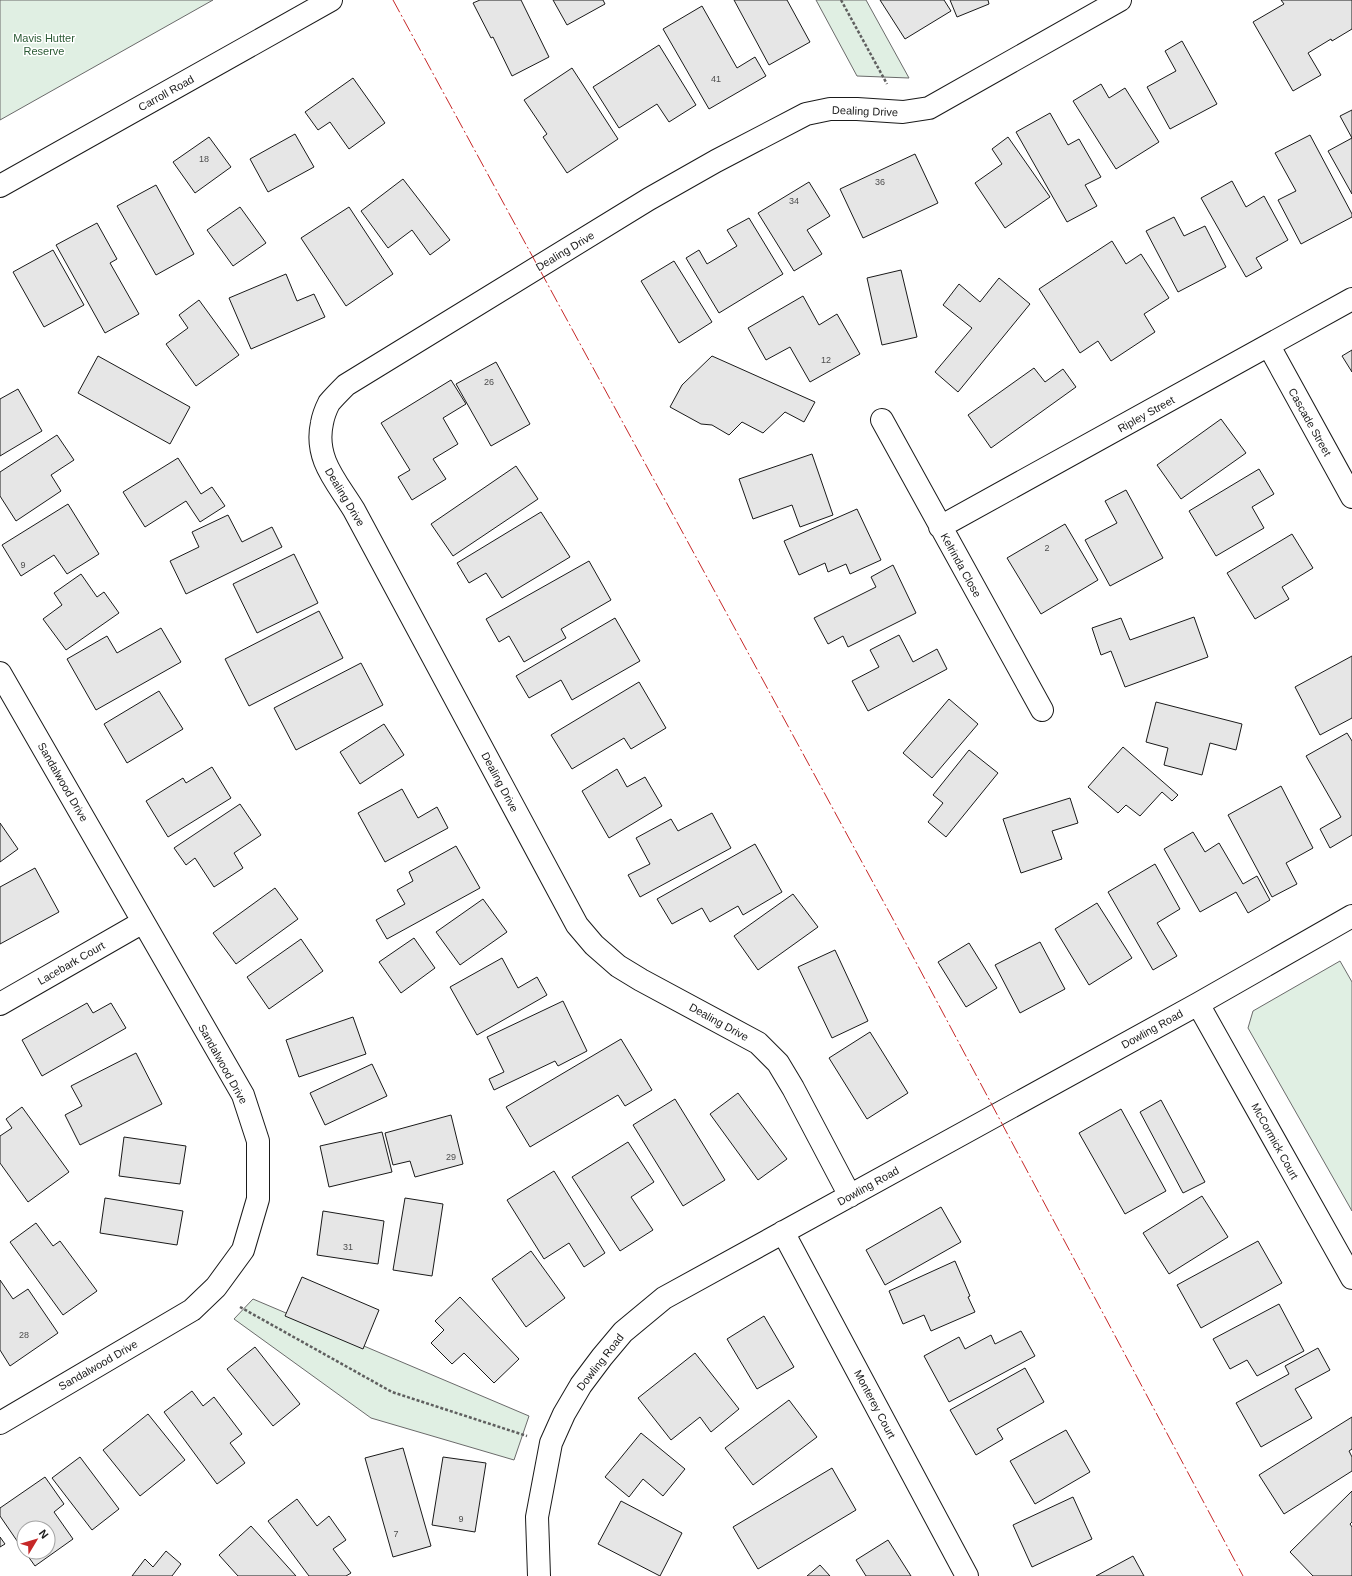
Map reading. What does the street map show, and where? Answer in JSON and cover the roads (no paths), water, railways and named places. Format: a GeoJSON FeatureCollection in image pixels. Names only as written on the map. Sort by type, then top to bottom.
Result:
{"type":"FeatureCollection","features":[{"type":"Feature","properties":{"kind":"street","name":"Carroll Road"},"geometry":{"type":"LineString","coordinates":[[0,186],[331,0]]}},
{"type":"Feature","properties":{"kind":"street","name":"Dealing Drive"},"geometry":{"type":"LineString","coordinates":[[850,1196],[793,1088],[778,1063],[758,1044],[618,966],[594,945],[577,925],[354,510],[330,474],[324,460],[321,446],[320,432],[323,417],[329,404],[346,385],[649,199],[716,161],[806,114],[830,109],[903,112],[928,108],[1120,0]]}},
{"type":"Feature","properties":{"kind":"street","name":"Ripley Street"},"geometry":{"type":"LineString","coordinates":[[940,527],[1352,299]]}},
{"type":"Feature","properties":{"kind":"street","name":"Cascade Street"},"geometry":{"type":"LineString","coordinates":[[1269,346],[1352,497]]}},
{"type":"Feature","properties":{"kind":"street","name":"Kelrinda Close"},"geometry":{"type":"LineString","coordinates":[[882,420],[1042,710]]}},
{"type":"Feature","properties":{"kind":"street","name":"Sandalwood Drive"},"geometry":{"type":"LineString","coordinates":[[0,673],[243,1095],[258,1141],[258,1199],[243,1250],[216,1287],[192,1310],[0,1423]]}},
{"type":"Feature","properties":{"kind":"street","name":"Dowling Road"},"geometry":{"type":"LineString","coordinates":[[539,1576],[538,1516],[551,1444],[564,1414],[581,1385],[622,1332],[664,1298],[1198,1004],[1352,916]]}},
{"type":"Feature","properties":{"kind":"street","name":"Lacebark Court"},"geometry":{"type":"LineString","coordinates":[[0,1004],[142,922]]}},
{"type":"Feature","properties":{"kind":"street","name":"McCormick Court"},"geometry":{"type":"LineString","coordinates":[[1198,1004],[1352,1278]]}},
{"type":"Feature","properties":{"kind":"street","name":"Monterey Court"},"geometry":{"type":"LineString","coordinates":[[783,1232],[967,1576]]}},
{"type":"Feature","properties":{"kind":"park label","name":"Mavis Hutter Reserve"},"geometry":{"type":"Point","coordinates":[44,44]}}]}
